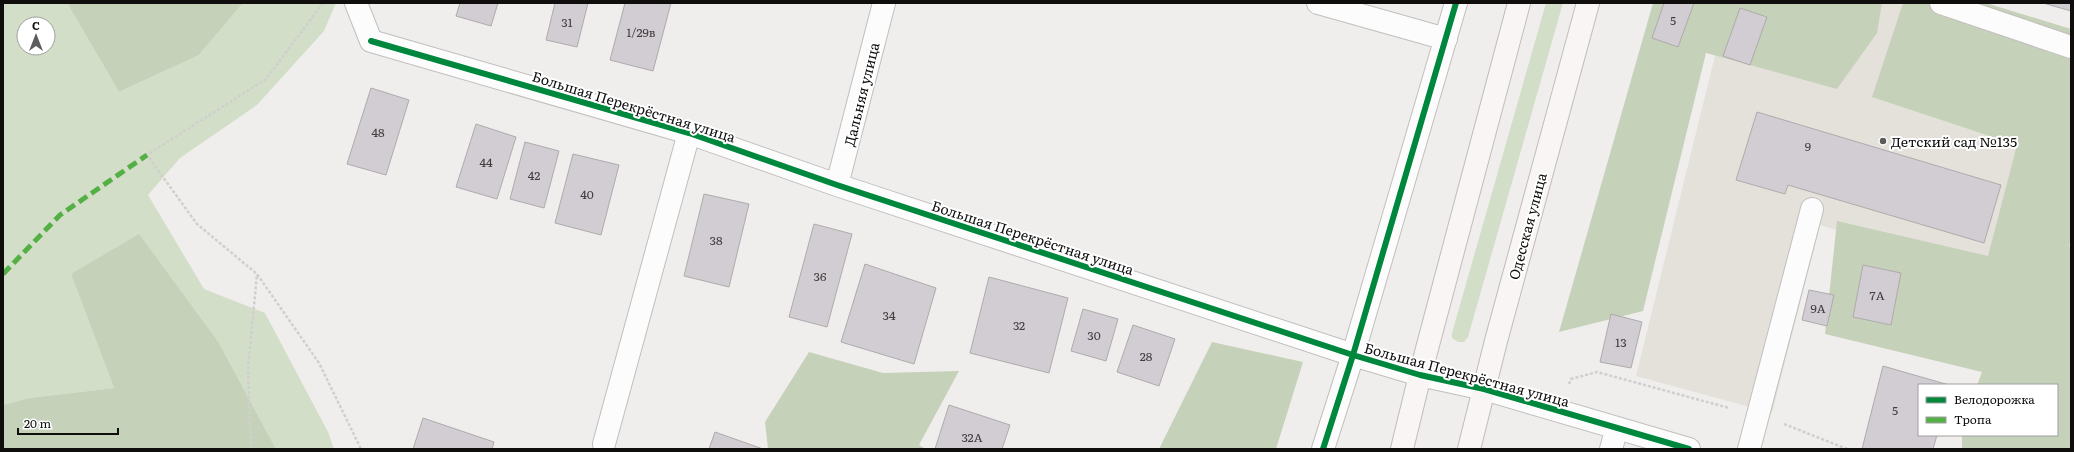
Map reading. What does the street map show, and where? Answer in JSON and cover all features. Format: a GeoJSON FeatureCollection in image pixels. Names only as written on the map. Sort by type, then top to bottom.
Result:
{"type":"FeatureCollection","features":[{"type":"Feature","properties":{"kind":"main road"},"geometry":{"type":"LineString","coordinates":[[1402,449],[1420,375],[1519,3]]}},
{"type":"Feature","properties":{"kind":"main road","name":"Одесская улица"},"geometry":{"type":"LineString","coordinates":[[1469,449],[1588,3]]}},
{"type":"Feature","properties":{"kind":"street","name":"Большая Перекрёстная улица"},"geometry":{"type":"LineString","coordinates":[[356,3],[372,41],[689,133],[837,185],[1353,355],[1420,375],[1484,389],[1689,449]]}},
{"type":"Feature","properties":{"kind":"street","name":"Дальняя улица"},"geometry":{"type":"LineString","coordinates":[[837,185],[884,3]]}},
{"type":"Feature","properties":{"kind":"street"},"geometry":{"type":"LineString","coordinates":[[1318,3],[1446,38]]}},
{"type":"Feature","properties":{"kind":"street"},"geometry":{"type":"LineString","coordinates":[[1323,449],[1353,355],[1456,3]]}},
{"type":"Feature","properties":{"kind":"street"},"geometry":{"type":"LineString","coordinates":[[1941,3],[2071,47]]}},
{"type":"Feature","properties":{"kind":"street"},"geometry":{"type":"LineString","coordinates":[[604,444],[689,133]]}},
{"type":"Feature","properties":{"kind":"street"},"geometry":{"type":"LineString","coordinates":[[1749,449],[1812,209]]}},
{"type":"Feature","properties":{"kind":"street"},"geometry":{"type":"LineString","coordinates":[[1611,449],[1617,428]]}},
{"type":"Feature","properties":{"kind":"path"},"geometry":{"type":"LineString","coordinates":[[323,3],[266,78],[147,155],[196,224],[257,274],[319,363],[361,449]]}},
{"type":"Feature","properties":{"kind":"path"},"geometry":{"type":"LineString","coordinates":[[251,449],[248,369],[257,274]]}},
{"type":"Feature","properties":{"kind":"path"},"geometry":{"type":"LineString","coordinates":[[1566,390],[1571,379],[1597,372],[1758,416],[1804,431],[1847,449]]}},
{"type":"Feature","properties":{"kind":"shaded area","name":"Детский сад №135"},"geometry":{"type":"Polygon","coordinates":[[[1728,3],[1911,3],[2071,57],[2071,267],[2062,298],[1820,225],[1772,413],[1636,376],[1728,3]]]}},
{"type":"Feature","properties":{"kind":"green space"},"geometry":{"type":"Polygon","coordinates":[[[3,3],[67,3],[119,92],[199,55],[243,3],[336,3],[324,31],[257,105],[180,158],[148,195],[204,289],[265,313],[328,432],[334,449],[276,449],[219,343],[71,274],[114,388],[29,398],[3,405],[3,3]]]}},
{"type":"Feature","properties":{"kind":"green space"},"geometry":{"type":"Polygon","coordinates":[[[67,3],[243,3],[199,55],[119,92],[67,3]]]}},
{"type":"Feature","properties":{"kind":"green space"},"geometry":{"type":"Polygon","coordinates":[[[1546,3],[1563,3],[1468,337],[1464,342],[1458,342],[1452,338],[1452,333],[1546,3]]]}},
{"type":"Feature","properties":{"kind":"green space"},"geometry":{"type":"Polygon","coordinates":[[[1653,3],[1882,3],[1877,33],[1837,89],[1706,53],[1643,311],[1559,332],[1653,3]]]}},
{"type":"Feature","properties":{"kind":"green space"},"geometry":{"type":"Polygon","coordinates":[[[1903,3],[1986,3],[2071,29],[2071,239],[2069,246],[2071,248],[2071,449],[1962,449],[1962,436],[2058,436],[2058,384],[1977,384],[1982,372],[1825,334],[1837,221],[1988,256],[2017,145],[1872,97],[1903,3]]]}},
{"type":"Feature","properties":{"kind":"green space"},"geometry":{"type":"Polygon","coordinates":[[[139,234],[219,343],[276,449],[3,449],[3,405],[29,398],[114,388],[71,274],[139,234]]]}},
{"type":"Feature","properties":{"kind":"green space"},"geometry":{"type":"Polygon","coordinates":[[[1212,342],[1303,362],[1276,449],[1159,449],[1212,342]]]}},
{"type":"Feature","properties":{"kind":"green space"},"geometry":{"type":"Polygon","coordinates":[[[809,352],[883,373],[959,371],[919,445],[926,449],[768,449],[765,422],[809,352]]]}},
{"type":"Feature","properties":{"kind":"building"},"geometry":{"type":"Polygon","coordinates":[[[460,3],[498,3],[491,26],[456,16],[460,3]]]}},
{"type":"Feature","properties":{"kind":"building"},"geometry":{"type":"Polygon","coordinates":[[[555,3],[588,3],[577,47],[546,40],[555,3]]]}},
{"type":"Feature","properties":{"kind":"building"},"geometry":{"type":"Polygon","coordinates":[[[625,3],[671,3],[653,71],[610,60],[625,3]]]}},
{"type":"Feature","properties":{"kind":"building"},"geometry":{"type":"Polygon","coordinates":[[[1664,3],[1694,3],[1678,47],[1652,38],[1664,3]]]}},
{"type":"Feature","properties":{"kind":"building"},"geometry":{"type":"Polygon","coordinates":[[[2043,3],[2071,3],[2071,11],[2043,3]]]}},
{"type":"Feature","properties":{"kind":"building"},"geometry":{"type":"Polygon","coordinates":[[[1740,8],[1767,17],[1750,65],[1723,56],[1740,8]]]}},
{"type":"Feature","properties":{"kind":"building"},"geometry":{"type":"Polygon","coordinates":[[[371,88],[409,100],[386,175],[347,164],[371,88]]]}},
{"type":"Feature","properties":{"kind":"building"},"geometry":{"type":"Polygon","coordinates":[[[1757,112],[2001,185],[1984,243],[1788,185],[1785,194],[1736,180],[1757,112]]]}},
{"type":"Feature","properties":{"kind":"building"},"geometry":{"type":"Polygon","coordinates":[[[476,124],[516,137],[497,199],[456,187],[476,124]]]}},
{"type":"Feature","properties":{"kind":"building"},"geometry":{"type":"Polygon","coordinates":[[[525,142],[559,151],[544,208],[510,199],[525,142]]]}},
{"type":"Feature","properties":{"kind":"building"},"geometry":{"type":"Polygon","coordinates":[[[573,154],[619,165],[601,235],[555,223],[573,154]]]}},
{"type":"Feature","properties":{"kind":"building"},"geometry":{"type":"Polygon","coordinates":[[[704,194],[749,204],[729,287],[684,276],[704,194]]]}},
{"type":"Feature","properties":{"kind":"building"},"geometry":{"type":"Polygon","coordinates":[[[814,224],[852,234],[827,327],[789,317],[814,224]]]}},
{"type":"Feature","properties":{"kind":"building"},"geometry":{"type":"Polygon","coordinates":[[[865,264],[936,288],[914,364],[841,342],[865,264]]]}},
{"type":"Feature","properties":{"kind":"building"},"geometry":{"type":"Polygon","coordinates":[[[1863,265],[1901,273],[1891,325],[1853,317],[1863,265]]]}},
{"type":"Feature","properties":{"kind":"building"},"geometry":{"type":"Polygon","coordinates":[[[989,277],[1068,298],[1049,373],[970,353],[989,277]]]}},
{"type":"Feature","properties":{"kind":"building"},"geometry":{"type":"Polygon","coordinates":[[[1809,290],[1834,295],[1827,326],[1802,320],[1809,290]]]}},
{"type":"Feature","properties":{"kind":"building"},"geometry":{"type":"Polygon","coordinates":[[[1083,309],[1118,319],[1106,361],[1071,351],[1083,309]]]}},
{"type":"Feature","properties":{"kind":"building"},"geometry":{"type":"Polygon","coordinates":[[[1611,314],[1642,322],[1631,368],[1600,362],[1611,314]]]}},
{"type":"Feature","properties":{"kind":"building"},"geometry":{"type":"Polygon","coordinates":[[[1133,325],[1175,339],[1159,386],[1117,372],[1133,325]]]}},
{"type":"Feature","properties":{"kind":"building"},"geometry":{"type":"Polygon","coordinates":[[[1883,366],[1946,384],[1918,384],[1918,436],[1937,436],[1933,449],[1862,449],[1883,366]]]}},
{"type":"Feature","properties":{"kind":"building"},"geometry":{"type":"Polygon","coordinates":[[[949,405],[1010,425],[1002,449],[935,449],[949,405]]]}},
{"type":"Feature","properties":{"kind":"building"},"geometry":{"type":"Polygon","coordinates":[[[423,418],[494,442],[492,449],[413,449],[423,418]]]}},
{"type":"Feature","properties":{"kind":"building"},"geometry":{"type":"Polygon","coordinates":[[[715,432],[763,449],[709,449],[715,432]]]}},
{"type":"Feature","properties":{"kind":"marked path"},"geometry":{"type":"LineString","coordinates":[[3,274],[60,215],[147,155]]}},
{"type":"Feature","properties":{"kind":"cycle path"},"geometry":{"type":"LineString","coordinates":[[1323,449],[1353,355],[1456,3]]}},
{"type":"Feature","properties":{"kind":"cycle path"},"geometry":{"type":"LineString","coordinates":[[371,41],[689,133],[837,185],[1353,355],[1420,375],[1484,389],[1689,449]]}},
{"type":"Feature","properties":{"kind":"place","name":"Детский сад №135"},"geometry":{"type":"Point","coordinates":[1883,141]}}]}
